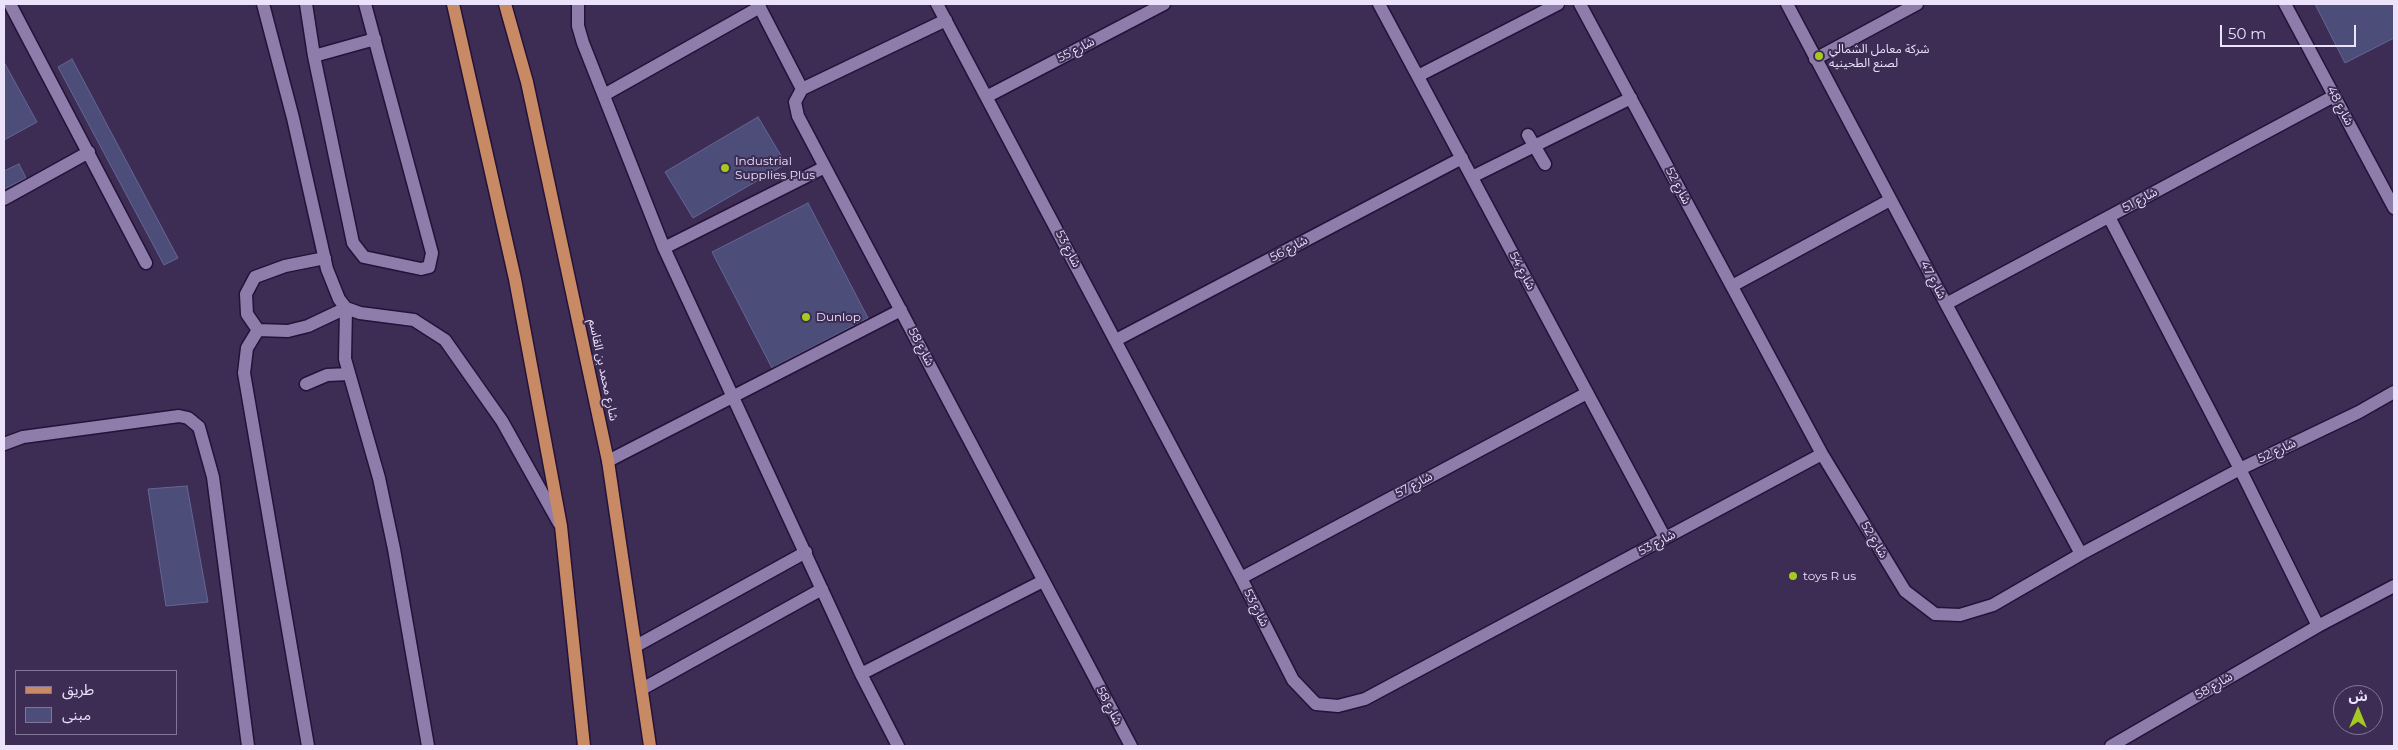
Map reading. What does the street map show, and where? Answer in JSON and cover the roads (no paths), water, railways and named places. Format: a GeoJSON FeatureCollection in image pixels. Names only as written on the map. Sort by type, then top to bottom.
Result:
{"type":"FeatureCollection","features":[{"type":"Feature","properties":{"kind":"main road"},"geometry":{"type":"LineString","coordinates":[[453,4],[515,279],[561,526],[584,746]]}},
{"type":"Feature","properties":{"kind":"main road","name":"شارع محمد بن القاسم"},"geometry":{"type":"LineString","coordinates":[[505,4],[527,82],[608,461],[650,746]]}},
{"type":"Feature","properties":{"kind":"street"},"geometry":{"type":"LineString","coordinates":[[10,4],[146,263]]}},
{"type":"Feature","properties":{"kind":"street"},"geometry":{"type":"LineString","coordinates":[[263,4],[293,118],[332,285],[346,308],[344,344],[349,374],[383,495],[428,746]]}},
{"type":"Feature","properties":{"kind":"street"},"geometry":{"type":"LineString","coordinates":[[306,4],[314,56],[353,243],[364,257],[421,269],[429,267],[432,253],[365,4]]}},
{"type":"Feature","properties":{"kind":"street"},"geometry":{"type":"LineString","coordinates":[[578,4],[578,26],[664,248],[734,395],[861,674],[898,746]]}},
{"type":"Feature","properties":{"kind":"street","name":"شارع 53"},"geometry":{"type":"LineString","coordinates":[[938,4],[1242,578],[1293,680],[1316,704],[1338,706],[1365,699],[1822,454]]}},
{"type":"Feature","properties":{"kind":"street","name":"شارع 55"},"geometry":{"type":"LineString","coordinates":[[988,96],[1164,4]]}},
{"type":"Feature","properties":{"kind":"street","name":"شارع 54"},"geometry":{"type":"LineString","coordinates":[[1380,4],[1665,538]]}},
{"type":"Feature","properties":{"kind":"street"},"geometry":{"type":"LineString","coordinates":[[1418,76],[1558,4]]}},
{"type":"Feature","properties":{"kind":"street","name":"شارع 52"},"geometry":{"type":"LineString","coordinates":[[1580,4],[1822,454],[1905,591],[1935,614],[1960,615],[1993,605],[2081,554],[2240,469],[2359,412],[2394,392]]}},
{"type":"Feature","properties":{"kind":"street","name":"شارع 47"},"geometry":{"type":"LineString","coordinates":[[1787,4],[1890,200],[2081,554]]}},
{"type":"Feature","properties":{"kind":"street"},"geometry":{"type":"LineString","coordinates":[[1816,59],[1917,4]]}},
{"type":"Feature","properties":{"kind":"street","name":"شارع 48"},"geometry":{"type":"LineString","coordinates":[[2285,4],[2394,208]]}},
{"type":"Feature","properties":{"kind":"street"},"geometry":{"type":"LineString","coordinates":[[604,95],[759,6],[802,89],[946,20]]}},
{"type":"Feature","properties":{"kind":"street"},"geometry":{"type":"LineString","coordinates":[[314,56],[375,39]]}},
{"type":"Feature","properties":{"kind":"street","name":"شارع 58"},"geometry":{"type":"LineString","coordinates":[[802,89],[795,102],[798,116],[1131,746]]}},
{"type":"Feature","properties":{"kind":"street","name":"شارع 51"},"geometry":{"type":"LineString","coordinates":[[1946,304],[2334,96]]}},
{"type":"Feature","properties":{"kind":"street"},"geometry":{"type":"LineString","coordinates":[[1472,177],[1535,141],[1631,98]]}},
{"type":"Feature","properties":{"kind":"street"},"geometry":{"type":"LineString","coordinates":[[1535,141],[1548,162]]}},
{"type":"Feature","properties":{"kind":"street"},"geometry":{"type":"LineString","coordinates":[[4,199],[89,152]]}},
{"type":"Feature","properties":{"kind":"street","name":"شارع 56"},"geometry":{"type":"LineString","coordinates":[[1116,340],[1462,158]]}},
{"type":"Feature","properties":{"kind":"street"},"geometry":{"type":"LineString","coordinates":[[664,248],[825,167]]}},
{"type":"Feature","properties":{"kind":"street"},"geometry":{"type":"LineString","coordinates":[[1732,286],[1890,200]]}},
{"type":"Feature","properties":{"kind":"street"},"geometry":{"type":"LineString","coordinates":[[2109,217],[2240,469],[2318,626]]}},
{"type":"Feature","properties":{"kind":"street"},"geometry":{"type":"LineString","coordinates":[[326,258],[285,266],[255,278],[246,294],[245,304],[251,323],[258,330],[288,331],[308,326],[346,308],[360,313],[414,320],[445,340],[502,421],[561,526]]}},
{"type":"Feature","properties":{"kind":"street"},"geometry":{"type":"LineString","coordinates":[[608,461],[901,310]]}},
{"type":"Feature","properties":{"kind":"street"},"geometry":{"type":"LineString","coordinates":[[258,330],[247,348],[244,373],[308,746]]}},
{"type":"Feature","properties":{"kind":"street"},"geometry":{"type":"LineString","coordinates":[[306,384],[327,375],[349,374]]}},
{"type":"Feature","properties":{"kind":"street","name":"شارع 57"},"geometry":{"type":"LineString","coordinates":[[1242,578],[1587,392]]}},
{"type":"Feature","properties":{"kind":"street"},"geometry":{"type":"LineString","coordinates":[[4,444],[24,437],[179,416],[188,418],[199,427],[213,477],[248,746]]}},
{"type":"Feature","properties":{"kind":"street"},"geometry":{"type":"LineString","coordinates":[[636,646],[806,552]]}},
{"type":"Feature","properties":{"kind":"street"},"geometry":{"type":"LineString","coordinates":[[861,674],[1043,581]]}},
{"type":"Feature","properties":{"kind":"street","name":"شارع 58"},"geometry":{"type":"LineString","coordinates":[[2111,746],[2318,626],[2394,586]]}},
{"type":"Feature","properties":{"kind":"street"},"geometry":{"type":"LineString","coordinates":[[642,689],[822,589]]}},
{"type":"Feature","properties":{"kind":"place","name":"شركة معامل الشمالي لصنع الطحينيه"},"geometry":{"type":"Point","coordinates":[1819,56]}},
{"type":"Feature","properties":{"kind":"place","name":"Industrial Supplies Plus"},"geometry":{"type":"Point","coordinates":[725,168]}},
{"type":"Feature","properties":{"kind":"place","name":"Dunlop"},"geometry":{"type":"Point","coordinates":[806,317]}},
{"type":"Feature","properties":{"kind":"place","name":"toys R us"},"geometry":{"type":"Point","coordinates":[1793,576]}}]}
